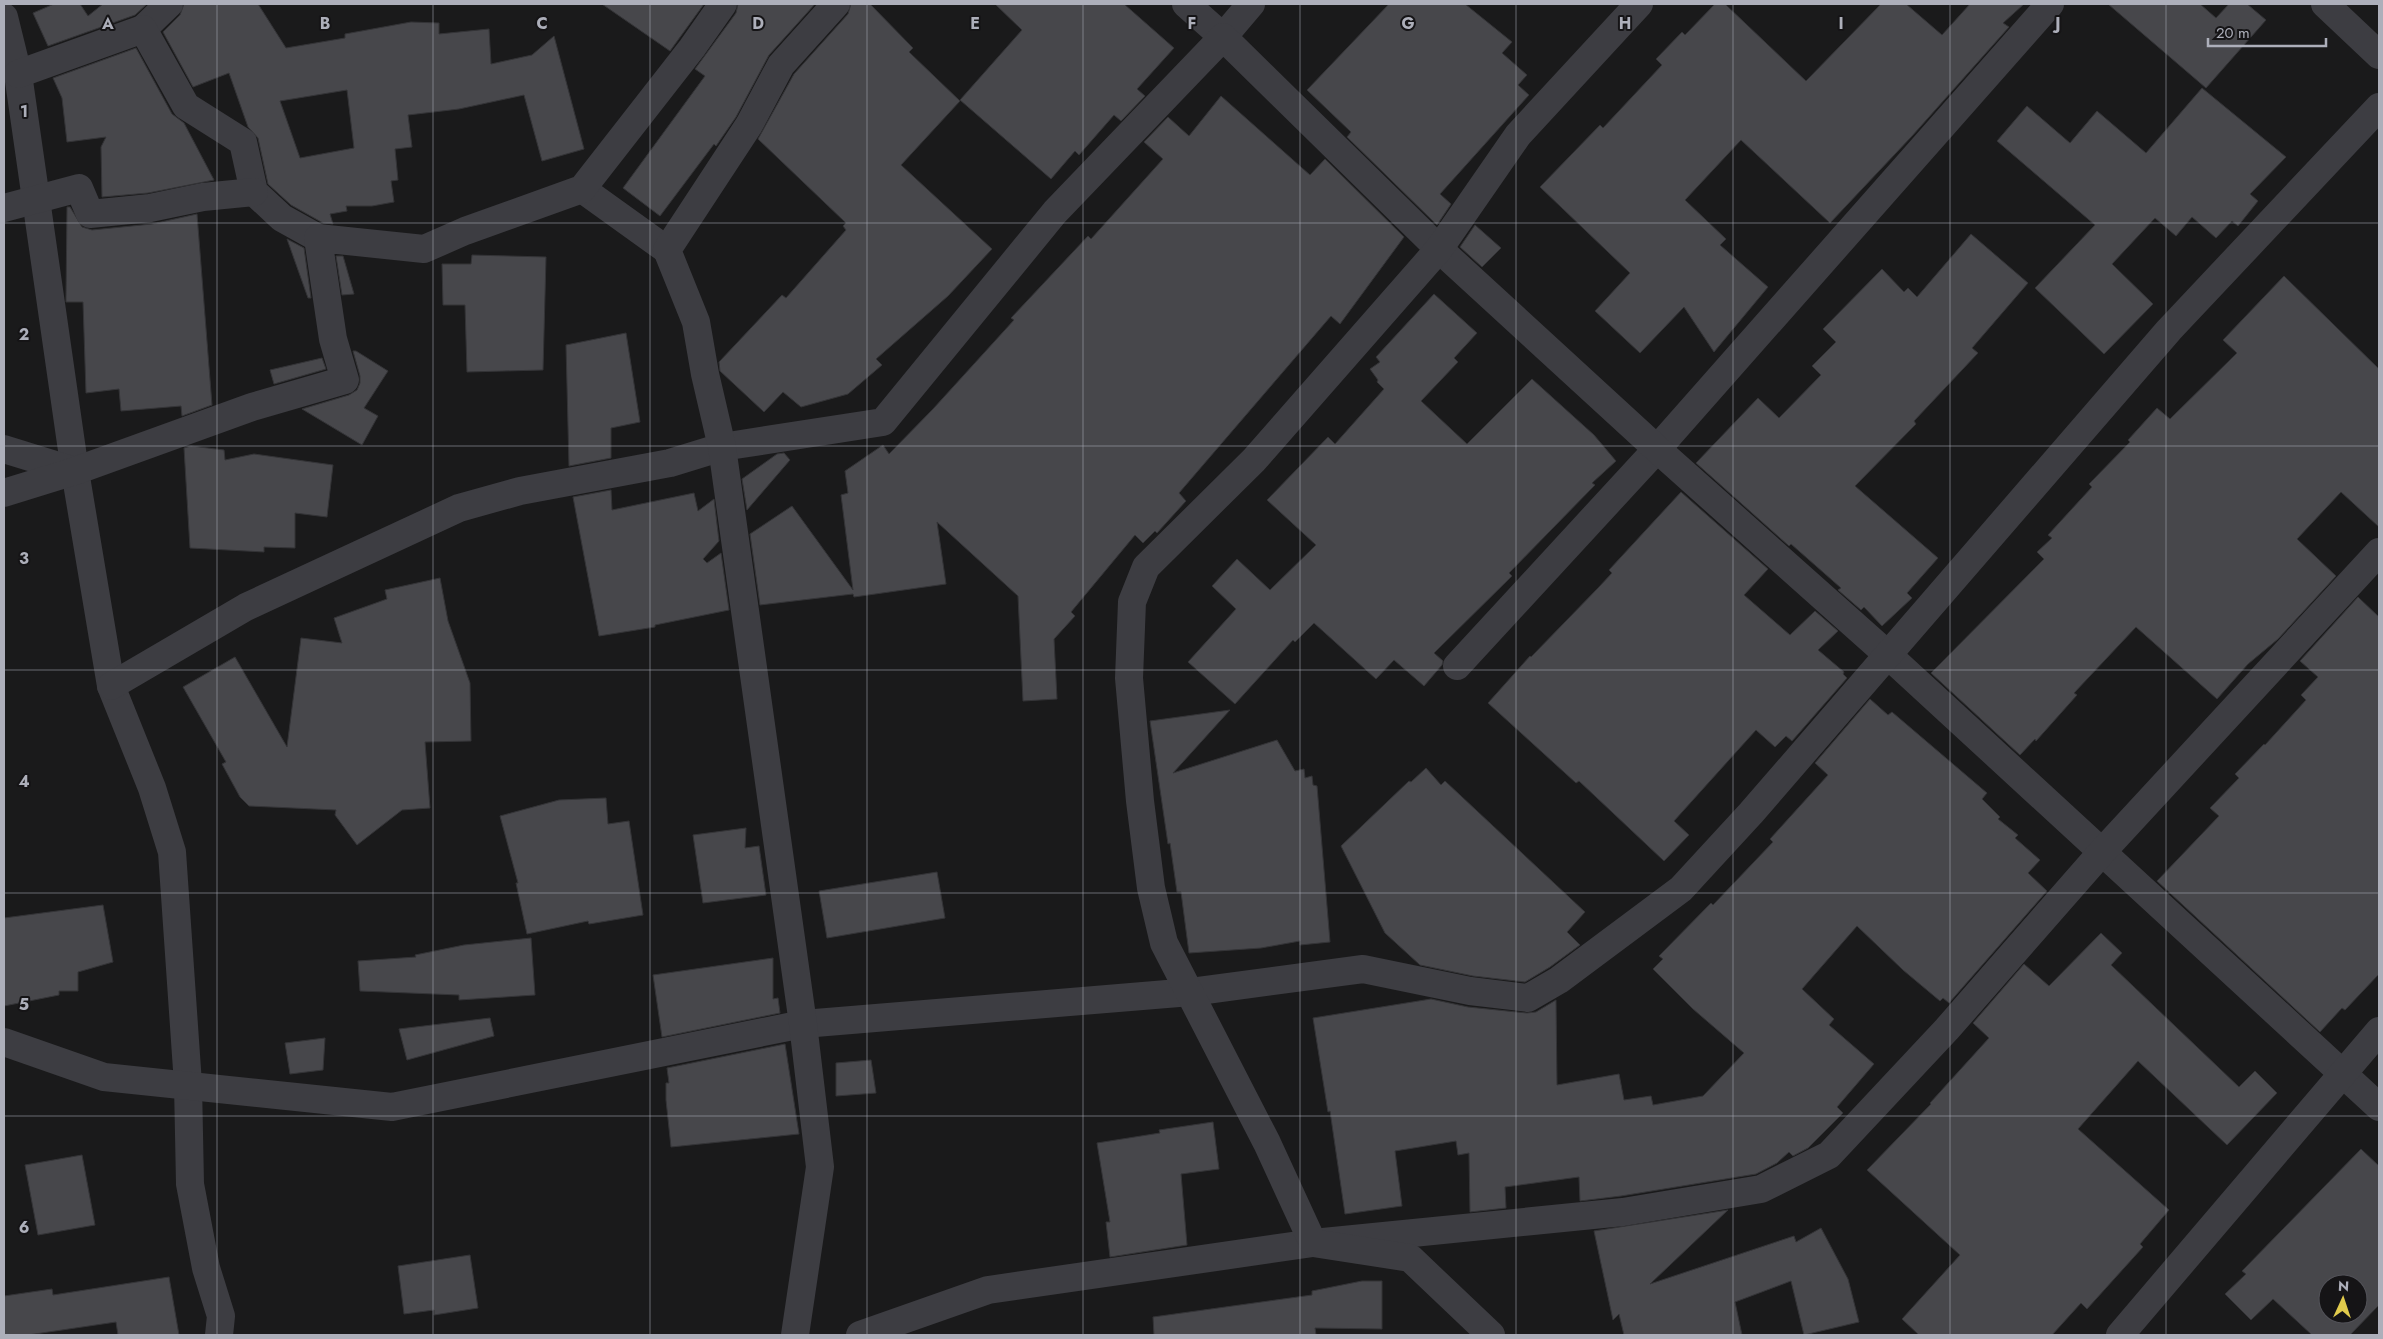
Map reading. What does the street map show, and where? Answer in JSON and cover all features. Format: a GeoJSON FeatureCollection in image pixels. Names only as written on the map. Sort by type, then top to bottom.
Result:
{"type":"FeatureCollection","features":[{"type":"Feature","properties":{"kind":"street"},"geometry":{"type":"LineString","coordinates":[[18,74],[143,29],[169,4]]}},
{"type":"Feature","properties":{"kind":"street"},"geometry":{"type":"LineString","coordinates":[[143,29],[186,106],[243,142],[254,192],[282,218],[318,238],[424,249],[465,231],[582,189],[692,48],[723,4]]}},
{"type":"Feature","properties":{"kind":"street"},"geometry":{"type":"LineString","coordinates":[[667,250],[749,125],[781,65],[836,4]]}},
{"type":"Feature","properties":{"kind":"street"},"geometry":{"type":"LineString","coordinates":[[1186,4],[1223,37],[1439,249],[1657,449],[1888,655],[2379,1108]]}},
{"type":"Feature","properties":{"kind":"street"},"geometry":{"type":"LineString","coordinates":[[111,686],[246,606],[459,508],[520,490],[670,463],[722,447],[882,422],[1055,212],[1223,37],[1251,4]]}},
{"type":"Feature","properties":{"kind":"street"},"geometry":{"type":"LineString","coordinates":[[1314,1243],[1191,992],[1164,943],[1151,888],[1140,801],[1129,678],[1132,602],[1146,567],[1254,460],[1439,249],[1518,135],[1639,4]]}},
{"type":"Feature","properties":{"kind":"street"},"geometry":{"type":"LineString","coordinates":[[1457,666],[1657,449],[2050,4]]}},
{"type":"Feature","properties":{"kind":"street"},"geometry":{"type":"LineString","coordinates":[[2325,4],[2379,55]]}},
{"type":"Feature","properties":{"kind":"street"},"geometry":{"type":"LineString","coordinates":[[9,14],[75,471],[111,686],[152,788],[172,852],[188,1084],[190,1184],[206,1268],[221,1316],[219,1335]]}},
{"type":"Feature","properties":{"kind":"street"},"geometry":{"type":"LineString","coordinates":[[4,1042],[104,1077],[188,1084],[392,1107],[803,1024],[1191,992],[1363,969],[1470,991],[1528,998],[1559,980],[1681,889],[1751,813],[2169,330],[2379,108]]}},
{"type":"Feature","properties":{"kind":"street"},"geometry":{"type":"LineString","coordinates":[[4,208],[80,188],[90,214],[150,208],[203,198],[254,192]]}},
{"type":"Feature","properties":{"kind":"street"},"geometry":{"type":"LineString","coordinates":[[582,189],[667,250],[696,322],[705,374],[722,447],[803,1024],[820,1167],[795,1335]]}},
{"type":"Feature","properties":{"kind":"street"},"geometry":{"type":"LineString","coordinates":[[4,493],[75,471],[252,407],[345,380],[333,339],[318,238]]}},
{"type":"Feature","properties":{"kind":"street"},"geometry":{"type":"LineString","coordinates":[[4,449],[75,471]]}},
{"type":"Feature","properties":{"kind":"street"},"geometry":{"type":"LineString","coordinates":[[860,1335],[988,1290],[1314,1243],[1622,1212],[1761,1189],[1829,1155],[1948,1029],[2101,853],[2379,552]]}},
{"type":"Feature","properties":{"kind":"street"},"geometry":{"type":"LineString","coordinates":[[2120,1335],[2341,1073],[2379,1031]]}},
{"type":"Feature","properties":{"kind":"street"},"geometry":{"type":"LineString","coordinates":[[1314,1243],[1410,1258],[1492,1335]]}},
{"type":"Feature","properties":{"kind":"building"},"geometry":{"type":"Polygon","coordinates":[[[54,4],[80,4],[88,16],[103,4],[147,4],[135,15],[48,46],[33,13],[54,4]]]}},
{"type":"Feature","properties":{"kind":"building"},"geometry":{"type":"Polygon","coordinates":[[[184,4],[258,4],[286,48],[345,38],[345,34],[411,22],[439,23],[439,34],[489,29],[491,64],[532,55],[554,36],[584,149],[542,161],[524,95],[459,109],[408,115],[412,147],[395,149],[398,180],[391,181],[394,202],[372,206],[346,206],[347,211],[330,214],[333,224],[323,223],[291,205],[268,184],[258,138],[248,127],[229,73],[193,87],[163,32],[180,15],[184,4]],[[347,90],[280,101],[300,158],[354,148],[347,90]]]}},
{"type":"Feature","properties":{"kind":"building"},"geometry":{"type":"Polygon","coordinates":[[[602,4],[704,4],[670,51],[602,4]]]}},
{"type":"Feature","properties":{"kind":"building"},"geometry":{"type":"Polygon","coordinates":[[[738,4],[815,4],[769,55],[736,117],[716,146],[714,144],[660,216],[623,188],[705,76],[695,69],[736,13],[738,4]]]}},
{"type":"Feature","properties":{"kind":"building"},"geometry":{"type":"Polygon","coordinates":[[[851,4],[870,4],[913,48],[909,52],[960,101],[901,165],[992,249],[948,296],[876,359],[882,365],[848,394],[801,407],[783,392],[764,412],[720,371],[719,362],[782,295],[786,298],[846,230],[843,226],[846,223],[758,139],[794,74],[848,14],[851,4]]]}},
{"type":"Feature","properties":{"kind":"building"},"geometry":{"type":"Polygon","coordinates":[[[995,4],[1124,4],[1174,48],[1137,89],[1145,96],[1121,121],[1114,115],[1079,155],[1075,151],[1051,179],[960,100],[1022,30],[995,4]]]}},
{"type":"Feature","properties":{"kind":"building"},"geometry":{"type":"Polygon","coordinates":[[[1389,4],[1465,4],[1512,42],[1502,53],[1527,75],[1518,85],[1529,95],[1440,194],[1451,204],[1437,225],[1347,137],[1351,132],[1307,90],[1389,4]]]}},
{"type":"Feature","properties":{"kind":"building"},"geometry":{"type":"Polygon","coordinates":[[[1715,4],[1725,4],[1806,81],[1881,4],[1906,4],[1942,35],[1970,4],[2024,4],[2003,23],[2009,27],[1912,136],[1830,223],[1741,140],[1685,200],[1726,239],[1720,245],[1768,287],[1714,352],[1684,307],[1640,353],[1595,311],[1630,273],[1540,187],[1600,125],[1603,128],[1662,65],[1656,59],[1682,32],[1685,35],[1715,4]]]}},
{"type":"Feature","properties":{"kind":"building"},"geometry":{"type":"Polygon","coordinates":[[[2108,4],[2200,4],[2216,18],[2229,4],[2247,4],[2266,20],[2206,88],[2108,4]]]}},
{"type":"Feature","properties":{"kind":"building"},"geometry":{"type":"Polygon","coordinates":[[[136,48],[172,114],[184,123],[214,180],[148,193],[102,197],[101,147],[106,137],[67,142],[62,98],[53,78],[136,48]]]}},
{"type":"Feature","properties":{"kind":"building"},"geometry":{"type":"Polygon","coordinates":[[[2202,88],[2286,157],[2250,194],[2258,201],[2238,226],[2232,221],[2216,238],[2192,217],[2176,236],[2155,218],[2112,264],[2153,304],[2104,354],[2035,288],[2095,225],[1997,141],[2027,106],[2070,143],[2097,111],[2146,153],[2202,88]]]}},
{"type":"Feature","properties":{"kind":"building"},"geometry":{"type":"Polygon","coordinates":[[[1221,96],[1310,175],[1325,159],[1404,237],[1340,324],[1331,316],[1179,493],[1186,501],[1157,533],[1155,531],[1143,543],[1135,535],[1071,612],[1075,616],[1054,639],[1057,699],[1023,701],[1018,596],[937,522],[946,584],[854,597],[853,594],[760,605],[750,534],[792,506],[853,590],[841,495],[848,493],[845,471],[883,445],[889,454],[933,409],[1014,320],[1011,318],[1088,236],[1091,239],[1163,159],[1144,142],[1168,117],[1189,136],[1221,96]]]}},
{"type":"Feature","properties":{"kind":"building"},"geometry":{"type":"Polygon","coordinates":[[[67,207],[70,207],[82,227],[92,230],[152,224],[197,214],[212,405],[182,416],[181,406],[121,411],[119,389],[86,393],[83,302],[66,302],[67,207]]]}},
{"type":"Feature","properties":{"kind":"building"},"geometry":{"type":"Polygon","coordinates":[[[1475,225],[1501,248],[1482,267],[1460,247],[1475,225]]]}},
{"type":"Feature","properties":{"kind":"building"},"geometry":{"type":"Polygon","coordinates":[[[1971,234],[2028,283],[1972,348],[1978,353],[1914,421],[1916,424],[1855,486],[1938,558],[1907,593],[1912,598],[1882,626],[1864,607],[1861,610],[1838,590],[1841,588],[1791,544],[1789,546],[1696,463],[1758,398],[1779,418],[1821,375],[1812,366],[1836,342],[1823,329],[1882,269],[1904,292],[1908,288],[1917,297],[1971,234]]]}},
{"type":"Feature","properties":{"kind":"building"},"geometry":{"type":"Polygon","coordinates":[[[287,239],[304,248],[311,298],[308,298],[287,239]]]}},
{"type":"Feature","properties":{"kind":"building"},"geometry":{"type":"Polygon","coordinates":[[[472,255],[546,257],[543,370],[467,372],[465,305],[443,305],[442,264],[471,264],[472,255]]]}},
{"type":"Feature","properties":{"kind":"building"},"geometry":{"type":"Polygon","coordinates":[[[336,256],[343,256],[354,294],[342,295],[336,256]]]}},
{"type":"Feature","properties":{"kind":"building"},"geometry":{"type":"Polygon","coordinates":[[[2284,276],[2379,369],[2379,527],[2341,492],[2297,539],[2336,576],[2278,639],[2248,664],[2217,699],[2136,627],[2074,693],[2077,695],[2036,741],[2035,739],[2020,755],[1931,673],[2044,559],[2037,552],[2052,538],[2048,535],[2092,487],[2089,484],[2130,442],[2128,440],[2157,408],[2170,419],[2237,353],[2223,340],[2284,276]]]}},
{"type":"Feature","properties":{"kind":"building"},"geometry":{"type":"Polygon","coordinates":[[[1434,294],[1477,333],[1454,358],[1458,362],[1421,401],[1467,444],[1532,379],[1594,435],[1616,461],[1592,483],[1595,485],[1509,573],[1512,576],[1434,653],[1443,661],[1442,665],[1424,686],[1394,660],[1376,679],[1314,623],[1295,642],[1293,640],[1235,704],[1188,662],[1236,609],[1212,586],[1237,559],[1270,590],[1316,545],[1267,500],[1328,437],[1335,444],[1384,389],[1377,382],[1378,380],[1370,369],[1380,362],[1376,357],[1434,294]]]}},
{"type":"Feature","properties":{"kind":"building"},"geometry":{"type":"Polygon","coordinates":[[[626,333],[640,422],[611,428],[611,458],[569,466],[566,345],[626,333]]]}},
{"type":"Feature","properties":{"kind":"building"},"geometry":{"type":"Polygon","coordinates":[[[353,351],[388,371],[364,408],[378,416],[362,445],[302,409],[349,395],[357,390],[360,376],[353,351]]]}},
{"type":"Feature","properties":{"kind":"building"},"geometry":{"type":"Polygon","coordinates":[[[322,358],[326,369],[274,384],[270,370],[322,358]]]}},
{"type":"Feature","properties":{"kind":"building"},"geometry":{"type":"Polygon","coordinates":[[[191,446],[224,450],[225,460],[254,454],[333,465],[327,517],[295,513],[295,548],[264,547],[264,552],[190,548],[184,448],[191,446]]]}},
{"type":"Feature","properties":{"kind":"building"},"geometry":{"type":"Polygon","coordinates":[[[784,453],[790,460],[747,510],[742,479],[777,454],[784,453]]]}},
{"type":"Feature","properties":{"kind":"building"},"geometry":{"type":"Polygon","coordinates":[[[611,490],[612,510],[694,493],[698,511],[714,499],[719,541],[703,559],[707,563],[721,553],[729,610],[655,625],[655,627],[599,636],[573,497],[611,490]]]}},
{"type":"Feature","properties":{"kind":"building"},"geometry":{"type":"Polygon","coordinates":[[[1681,492],[1768,569],[1744,595],[1790,635],[1815,611],[1838,631],[1818,650],[1844,672],[1843,674],[1847,678],[1792,741],[1786,736],[1775,747],[1756,730],[1674,821],[1689,835],[1664,861],[1579,781],[1576,783],[1488,703],[1530,656],[1612,573],[1609,570],[1681,492]]]}},
{"type":"Feature","properties":{"kind":"building"},"geometry":{"type":"Polygon","coordinates":[[[440,578],[448,621],[470,683],[471,741],[425,742],[430,808],[402,810],[357,845],[335,815],[336,810],[249,806],[240,797],[222,764],[226,762],[183,687],[235,657],[287,747],[301,638],[342,643],[334,618],[387,599],[385,590],[440,578]]]}},
{"type":"Feature","properties":{"kind":"building"},"geometry":{"type":"Polygon","coordinates":[[[2358,597],[2379,617],[2379,974],[2345,1010],[2342,1008],[2320,1032],[2157,881],[2219,816],[2210,808],[2239,778],[2235,774],[2265,745],[2306,700],[2301,695],[2318,677],[2300,661],[2358,597]]]}},
{"type":"Feature","properties":{"kind":"building"},"geometry":{"type":"Polygon","coordinates":[[[1870,699],[1888,715],[1892,712],[1987,793],[1982,799],[2000,817],[1998,819],[2018,835],[2015,838],[2040,860],[2028,873],[2047,891],[1949,1003],[1943,998],[1940,1001],[1903,970],[1857,926],[1802,989],[1834,1019],[1829,1025],[1874,1064],[1837,1107],[1843,1113],[1808,1148],[1793,1156],[1789,1152],[1777,1163],[1756,1174],[1621,1196],[1580,1201],[1579,1177],[1505,1187],[1506,1208],[1470,1212],[1469,1153],[1458,1155],[1456,1141],[1395,1151],[1402,1206],[1345,1214],[1330,1111],[1328,1112],[1313,1018],[1431,999],[1468,1007],[1527,1013],[1536,1012],[1556,1000],[1557,1085],[1619,1074],[1624,1100],[1651,1096],[1653,1105],[1703,1096],[1744,1053],[1693,1009],[1653,969],[1663,959],[1659,956],[1711,903],[1713,905],[1773,842],[1770,839],[1828,775],[1815,763],[1870,699]]]}},
{"type":"Feature","properties":{"kind":"building"},"geometry":{"type":"Polygon","coordinates":[[[1230,710],[1173,773],[1277,740],[1295,771],[1304,769],[1305,778],[1312,776],[1313,785],[1317,786],[1330,942],[1300,945],[1300,941],[1261,948],[1189,953],[1181,892],[1177,892],[1170,843],[1168,844],[1150,721],[1230,710]]]}},
{"type":"Feature","properties":{"kind":"building"},"geometry":{"type":"Polygon","coordinates":[[[1426,768],[1441,785],[1445,781],[1585,912],[1567,932],[1580,945],[1550,967],[1525,982],[1473,976],[1420,965],[1385,933],[1341,846],[1409,781],[1411,782],[1426,768]]]}},
{"type":"Feature","properties":{"kind":"building"},"geometry":{"type":"Polygon","coordinates":[[[606,798],[608,824],[629,821],[643,915],[589,924],[588,921],[527,934],[516,883],[518,883],[500,816],[559,800],[606,798]]]}},
{"type":"Feature","properties":{"kind":"building"},"geometry":{"type":"Polygon","coordinates":[[[746,828],[745,848],[759,846],[766,895],[703,903],[693,835],[746,828]]]}},
{"type":"Feature","properties":{"kind":"building"},"geometry":{"type":"Polygon","coordinates":[[[937,872],[945,918],[827,938],[819,891],[937,872]]]}},
{"type":"Feature","properties":{"kind":"building"},"geometry":{"type":"Polygon","coordinates":[[[103,905],[113,962],[78,972],[78,991],[59,991],[59,995],[4,1006],[4,918],[103,905]]]}},
{"type":"Feature","properties":{"kind":"building"},"geometry":{"type":"Polygon","coordinates":[[[2101,933],[2122,953],[2111,965],[2239,1087],[2255,1071],[2277,1093],[2227,1145],[2138,1061],[2078,1129],[2169,1210],[2140,1244],[2143,1247],[2087,1309],[2081,1303],[2052,1335],[1919,1335],[1902,1319],[1960,1255],[1867,1170],[1931,1104],[1989,1038],[1973,1023],[2024,964],[2049,986],[2101,933]]]}},
{"type":"Feature","properties":{"kind":"building"},"geometry":{"type":"Polygon","coordinates":[[[531,938],[535,995],[459,1000],[459,995],[360,991],[358,961],[416,957],[415,955],[464,945],[531,938]]]}},
{"type":"Feature","properties":{"kind":"building"},"geometry":{"type":"Polygon","coordinates":[[[773,958],[773,999],[778,998],[780,1013],[662,1037],[653,975],[773,958]]]}},
{"type":"Feature","properties":{"kind":"building"},"geometry":{"type":"Polygon","coordinates":[[[490,1018],[494,1036],[407,1060],[399,1029],[490,1018]]]}},
{"type":"Feature","properties":{"kind":"building"},"geometry":{"type":"Polygon","coordinates":[[[325,1038],[323,1070],[290,1074],[285,1043],[325,1038]]]}},
{"type":"Feature","properties":{"kind":"building"},"geometry":{"type":"Polygon","coordinates":[[[785,1044],[799,1134],[671,1147],[666,1100],[666,1083],[669,1083],[667,1068],[785,1044]]]}},
{"type":"Feature","properties":{"kind":"building"},"geometry":{"type":"Polygon","coordinates":[[[871,1060],[876,1093],[836,1096],[836,1063],[871,1060]]]}},
{"type":"Feature","properties":{"kind":"building"},"geometry":{"type":"Polygon","coordinates":[[[1213,1122],[1219,1169],[1181,1174],[1187,1245],[1110,1257],[1106,1222],[1110,1222],[1097,1143],[1160,1133],[1159,1130],[1213,1122]]]}},
{"type":"Feature","properties":{"kind":"building"},"geometry":{"type":"Polygon","coordinates":[[[2361,1149],[2379,1166],[2379,1305],[2368,1316],[2368,1274],[2318,1274],[2318,1324],[2361,1324],[2350,1335],[2312,1335],[2273,1299],[2251,1320],[2225,1294],[2246,1274],[2242,1271],[2361,1149]]]}},
{"type":"Feature","properties":{"kind":"building"},"geometry":{"type":"Polygon","coordinates":[[[82,1155],[95,1225],[38,1235],[25,1165],[82,1155]]]}},
{"type":"Feature","properties":{"kind":"building"},"geometry":{"type":"Polygon","coordinates":[[[1728,1210],[1650,1284],[1794,1236],[1796,1242],[1821,1228],[1848,1279],[1859,1322],[1804,1335],[1791,1281],[1735,1302],[1742,1335],[1624,1335],[1619,1314],[1613,1320],[1594,1231],[1728,1210]]]}},
{"type":"Feature","properties":{"kind":"building"},"geometry":{"type":"Polygon","coordinates":[[[470,1255],[478,1308],[434,1315],[434,1310],[404,1314],[398,1266],[470,1255]]]}},
{"type":"Feature","properties":{"kind":"building"},"geometry":{"type":"Polygon","coordinates":[[[169,1277],[179,1335],[118,1335],[116,1322],[28,1335],[4,1335],[4,1296],[52,1289],[53,1295],[169,1277]]]}},
{"type":"Feature","properties":{"kind":"building"},"geometry":{"type":"Polygon","coordinates":[[[1362,1281],[1382,1281],[1382,1329],[1315,1328],[1316,1335],[1154,1335],[1153,1317],[1312,1295],[1312,1291],[1362,1281]]]}}]}
